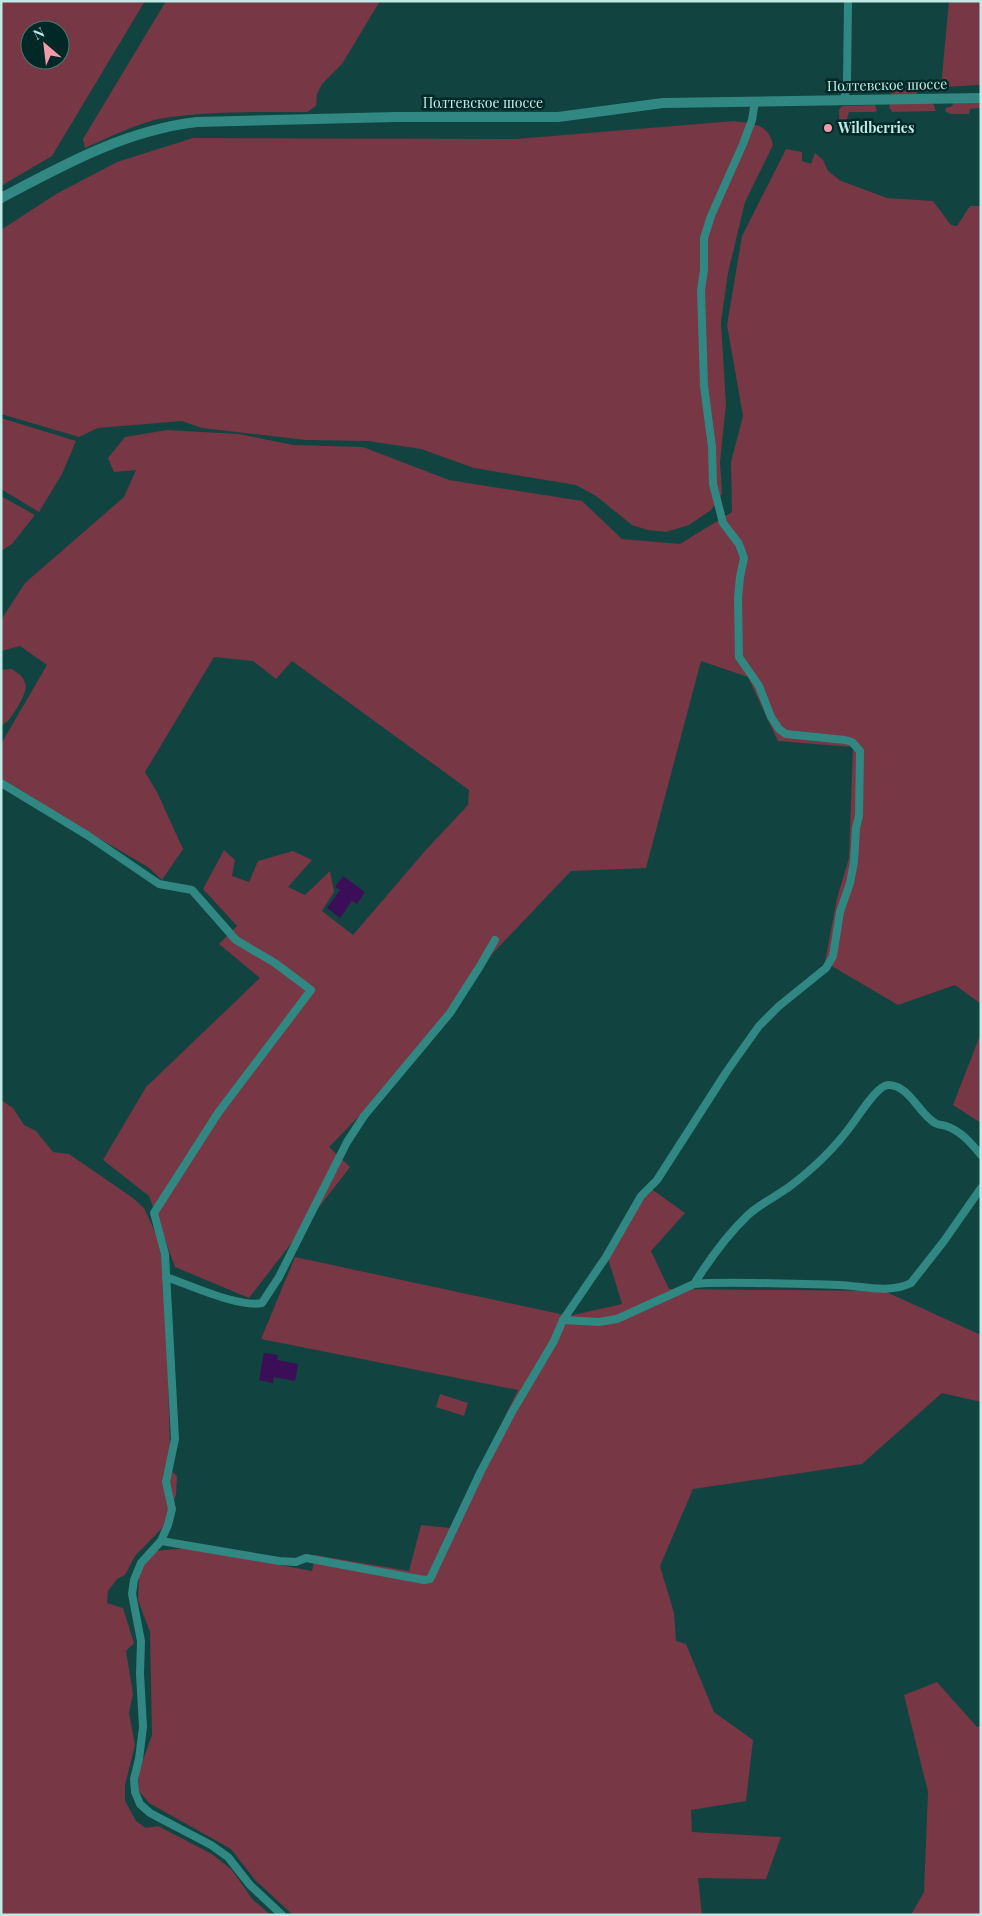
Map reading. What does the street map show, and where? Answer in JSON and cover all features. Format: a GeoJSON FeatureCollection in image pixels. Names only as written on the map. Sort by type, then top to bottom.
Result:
{"type":"FeatureCollection","features":[{"type":"Feature","properties":{"kind":"street"},"geometry":{"type":"LineString","coordinates":[[844,100],[847,83],[848,1]]}},
{"type":"Feature","properties":{"kind":"street","name":"Полтевское шоссе"},"geometry":{"type":"LineString","coordinates":[[1,198],[66,164],[102,148],[147,131],[181,124],[315,118],[558,116],[663,103],[981,98]]}},
{"type":"Feature","properties":{"kind":"street"},"geometry":{"type":"LineString","coordinates":[[161,1541],[279,1561],[296,1562],[306,1558],[417,1579],[430,1579],[481,1471],[512,1412],[554,1341],[563,1320],[606,1257],[642,1196],[657,1180],[727,1070],[759,1026],[779,1006],[826,968],[833,956],[840,912],[850,883],[854,862],[856,828],[859,816],[860,752],[852,742],[845,740],[786,734],[779,729],[771,717],[759,686],[739,657],[740,577],[744,558],[739,544],[723,523],[713,484],[712,447],[704,386],[701,290],[704,270],[704,238],[711,216],[752,120],[755,101]]}},
{"type":"Feature","properties":{"kind":"street"},"geometry":{"type":"LineString","coordinates":[[1,783],[87,835],[159,884],[192,890],[236,940],[275,963],[311,990],[218,1113],[154,1213],[165,1254],[174,1439],[166,1482],[172,1509],[161,1541],[141,1563],[134,1580],[132,1594],[141,1641],[140,1674],[143,1727],[140,1759],[134,1779],[135,1792],[140,1804],[150,1813],[211,1845],[228,1857],[250,1885],[282,1915]]}},
{"type":"Feature","properties":{"kind":"street"},"geometry":{"type":"LineString","coordinates":[[166,1277],[234,1301],[252,1305],[262,1303],[279,1276],[347,1142],[364,1116],[450,1013],[495,940]]}},
{"type":"Feature","properties":{"kind":"street"},"geometry":{"type":"LineString","coordinates":[[694,1284],[709,1260],[748,1215],[791,1186],[828,1153],[848,1131],[875,1093],[884,1086],[890,1085],[905,1092],[935,1123],[956,1131],[981,1155]]}},
{"type":"Feature","properties":{"kind":"street"},"geometry":{"type":"LineString","coordinates":[[563,1320],[599,1322],[617,1319],[694,1284],[840,1285],[890,1289],[904,1286],[911,1283],[981,1188]]}},
{"type":"Feature","properties":{"kind":"shaded area"},"geometry":{"type":"Polygon","coordinates":[[[1,1],[145,1],[52,156],[1,186],[1,1]]]}},
{"type":"Feature","properties":{"kind":"shaded area"},"geometry":{"type":"Polygon","coordinates":[[[166,1],[380,1],[342,64],[322,84],[317,94],[316,106],[307,112],[218,113],[164,118],[134,127],[85,148],[83,139],[166,1]]]}},
{"type":"Feature","properties":{"kind":"shaded area"},"geometry":{"type":"Polygon","coordinates":[[[949,1],[981,1],[981,85],[941,87],[949,1]]]}},
{"type":"Feature","properties":{"kind":"shaded area"},"geometry":{"type":"Polygon","coordinates":[[[896,82],[901,83],[902,87],[912,86],[917,92],[915,97],[933,103],[936,111],[892,112],[889,107],[893,96],[889,90],[889,85],[896,82]]]}},
{"type":"Feature","properties":{"kind":"shaded area"},"geometry":{"type":"Polygon","coordinates":[[[954,102],[981,102],[980,108],[970,109],[969,114],[950,114],[945,111],[954,102]]]}},
{"type":"Feature","properties":{"kind":"shaded area"},"geometry":{"type":"Polygon","coordinates":[[[875,105],[877,111],[874,112],[849,112],[846,123],[848,132],[842,135],[840,132],[839,110],[842,106],[875,105]]]}},
{"type":"Feature","properties":{"kind":"shaded area"},"geometry":{"type":"Polygon","coordinates":[[[734,121],[759,126],[767,132],[773,145],[745,202],[728,273],[721,322],[726,405],[720,462],[722,494],[711,510],[689,525],[666,532],[648,530],[632,525],[596,496],[576,485],[474,468],[421,449],[368,441],[306,440],[202,428],[182,421],[98,428],[79,437],[1,414],[1,230],[56,194],[117,162],[193,138],[516,139],[734,121]]]}},
{"type":"Feature","properties":{"kind":"shaded area"},"geometry":{"type":"Polygon","coordinates":[[[786,149],[802,152],[802,161],[811,164],[815,153],[823,160],[828,171],[841,181],[887,198],[933,201],[951,225],[957,226],[970,206],[981,206],[981,1004],[955,985],[898,1005],[825,962],[837,898],[849,858],[853,747],[778,741],[748,677],[701,661],[646,868],[571,871],[492,954],[430,1043],[329,1147],[350,1167],[249,1298],[175,1267],[149,1196],[103,1160],[146,1087],[260,978],[219,944],[237,926],[203,889],[224,850],[235,860],[232,876],[249,882],[258,861],[293,851],[312,860],[288,887],[305,895],[330,871],[334,892],[322,911],[353,935],[424,852],[468,805],[469,790],[292,661],[276,679],[253,661],[214,657],[145,772],[158,794],[183,849],[162,880],[148,867],[1,778],[1,744],[47,665],[20,646],[1,651],[1,620],[25,583],[124,497],[136,470],[114,472],[108,458],[125,437],[167,430],[239,434],[293,445],[363,447],[449,480],[582,501],[622,539],[680,544],[732,512],[731,462],[743,416],[727,325],[742,236],[786,149]]]}},
{"type":"Feature","properties":{"kind":"shaded area"},"geometry":{"type":"Polygon","coordinates":[[[1,418],[76,441],[62,474],[39,512],[1,489],[1,418]]]}},
{"type":"Feature","properties":{"kind":"shaded area"},"geometry":{"type":"Polygon","coordinates":[[[1,496],[35,515],[12,544],[1,551],[1,496]]]}},
{"type":"Feature","properties":{"kind":"shaded area"},"geometry":{"type":"Polygon","coordinates":[[[11,669],[22,677],[26,686],[12,716],[1,726],[1,670],[11,669]]]}},
{"type":"Feature","properties":{"kind":"shaded area"},"geometry":{"type":"Polygon","coordinates":[[[343,876],[365,892],[357,904],[352,901],[340,918],[327,908],[340,890],[335,887],[343,876]]]}},
{"type":"Feature","properties":{"kind":"shaded area"},"geometry":{"type":"Polygon","coordinates":[[[981,1033],[981,1123],[953,1105],[981,1033]]]}},
{"type":"Feature","properties":{"kind":"shaded area"},"geometry":{"type":"Polygon","coordinates":[[[1,1100],[13,1108],[24,1125],[36,1131],[53,1152],[69,1154],[133,1198],[144,1208],[157,1236],[161,1252],[166,1315],[170,1448],[168,1468],[177,1476],[176,1495],[165,1525],[135,1556],[125,1575],[117,1579],[108,1591],[107,1603],[123,1608],[134,1643],[126,1651],[133,1694],[129,1713],[135,1745],[125,1785],[125,1801],[136,1821],[146,1828],[158,1826],[212,1854],[232,1870],[253,1900],[271,1915],[1,1915],[1,1100]]]}},
{"type":"Feature","properties":{"kind":"shaded area"},"geometry":{"type":"Polygon","coordinates":[[[650,1188],[685,1213],[651,1251],[669,1289],[884,1291],[981,1335],[981,1402],[942,1393],[862,1464],[693,1489],[660,1566],[674,1613],[676,1641],[686,1644],[714,1712],[753,1740],[746,1801],[691,1810],[692,1832],[781,1837],[766,1879],[698,1878],[702,1915],[293,1915],[255,1880],[231,1849],[149,1803],[139,1791],[138,1774],[152,1735],[150,1632],[138,1600],[139,1573],[154,1551],[188,1548],[312,1571],[315,1555],[409,1571],[421,1525],[450,1528],[518,1390],[261,1339],[295,1257],[569,1316],[622,1304],[607,1255],[650,1188]]]}},
{"type":"Feature","properties":{"kind":"shaded area"},"geometry":{"type":"Polygon","coordinates":[[[264,1353],[278,1355],[277,1360],[298,1364],[295,1381],[274,1377],[273,1383],[259,1380],[264,1353]]]}},
{"type":"Feature","properties":{"kind":"shaded area"},"geometry":{"type":"Polygon","coordinates":[[[440,1394],[468,1403],[464,1416],[436,1407],[440,1394]]]}},
{"type":"Feature","properties":{"kind":"shaded area"},"geometry":{"type":"Polygon","coordinates":[[[937,1682],[977,1727],[981,1726],[981,1915],[911,1915],[924,1892],[928,1792],[904,1695],[937,1682]]]}},
{"type":"Feature","properties":{"kind":"place","name":"Wildberries"},"geometry":{"type":"Point","coordinates":[828,128]}}]}
